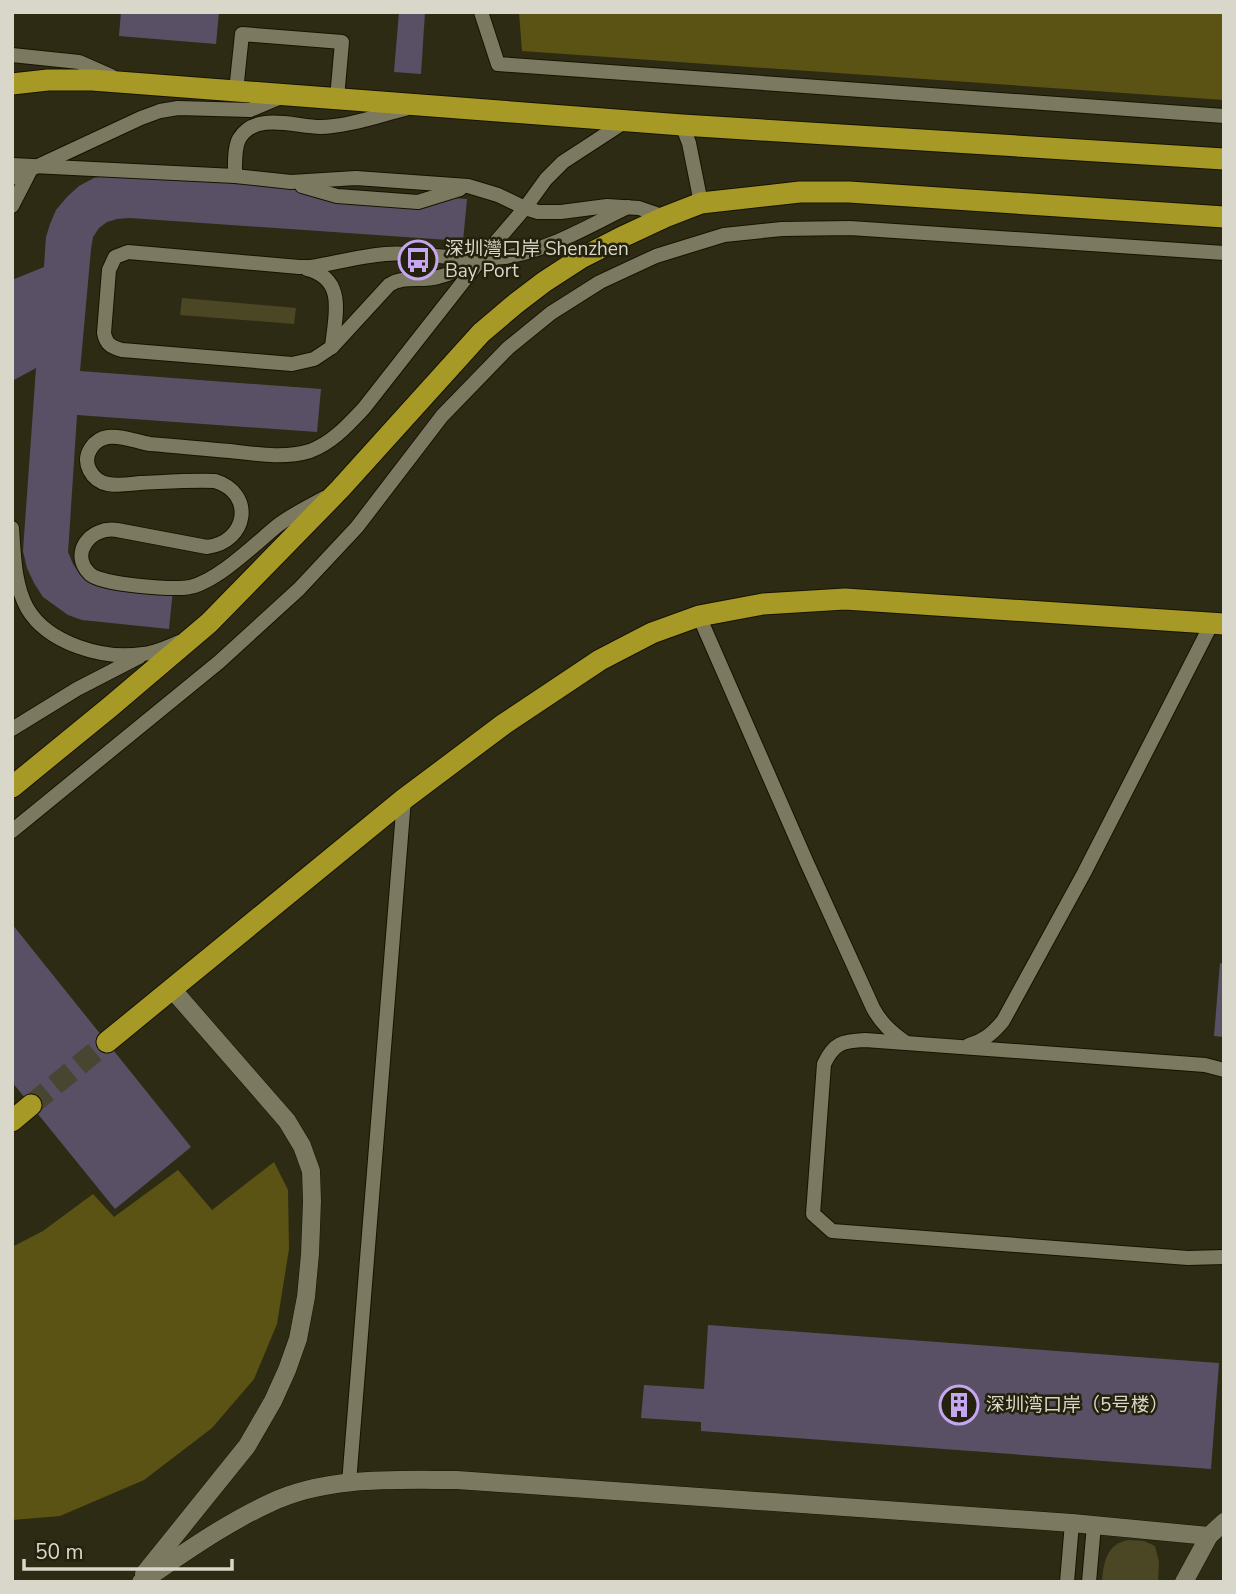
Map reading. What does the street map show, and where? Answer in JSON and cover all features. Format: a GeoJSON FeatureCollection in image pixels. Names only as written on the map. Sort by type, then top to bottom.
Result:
{"type":"FeatureCollection","features":[{"type":"Feature","properties":{"kind":"highway"},"geometry":{"type":"LineString","coordinates":[[12,84],[59,80],[125,82],[682,125],[1224,159]]}},
{"type":"Feature","properties":{"kind":"highway"},"geometry":{"type":"LineString","coordinates":[[12,787],[209,623],[340,489],[481,333],[544,282],[581,258],[664,217],[701,204],[800,191],[1224,217]]}},
{"type":"Feature","properties":{"kind":"highway"},"geometry":{"type":"LineString","coordinates":[[107,1042],[404,799],[504,724],[600,660],[652,633],[699,615],[763,604],[845,599],[1218,623]]}},
{"type":"Feature","properties":{"kind":"highway"},"geometry":{"type":"LineString","coordinates":[[12,1121],[31,1105]]}},
{"type":"Feature","properties":{"kind":"street"},"geometry":{"type":"LineString","coordinates":[[139,1582],[247,1446],[273,1401],[298,1339],[310,1254],[311,1171],[302,1146],[287,1121],[172,989]]}},
{"type":"Feature","properties":{"kind":"street"},"geometry":{"type":"LineString","coordinates":[[139,1582],[220,1530],[272,1502],[308,1490],[349,1483],[405,1480],[457,1480],[1072,1523],[1209,1536]]}},
{"type":"Feature","properties":{"kind":"street"},"geometry":{"type":"LineString","coordinates":[[1184,1582],[1209,1536],[1224,1522]]}},
{"type":"Feature","properties":{"kind":"lane"},"geometry":{"type":"LineString","coordinates":[[481,12],[498,64],[1224,116]]}},
{"type":"Feature","properties":{"kind":"lane"},"geometry":{"type":"LineString","coordinates":[[236,91],[242,34],[342,42],[337,98]]}},
{"type":"Feature","properties":{"kind":"lane"},"geometry":{"type":"LineString","coordinates":[[12,55],[79,62],[125,82]]}},
{"type":"Feature","properties":{"kind":"lane"},"geometry":{"type":"LineString","coordinates":[[12,178],[160,111],[178,108],[250,110],[286,95]]}},
{"type":"Feature","properties":{"kind":"lane"},"geometry":{"type":"LineString","coordinates":[[235,176],[239,140],[255,125],[272,122],[320,127],[421,105]]}},
{"type":"Feature","properties":{"kind":"lane"},"geometry":{"type":"LineString","coordinates":[[340,489],[278,525],[249,550],[198,585],[171,588],[103,581],[90,574],[83,563],[86,541],[102,530],[117,530],[207,547],[226,542],[233,536],[241,520],[239,499],[223,483],[215,481],[121,485],[99,481],[90,473],[88,466],[89,452],[97,441],[115,436],[146,443],[272,455],[294,455],[326,443],[364,408],[546,179],[563,162],[626,121]]}},
{"type":"Feature","properties":{"kind":"lane"},"geometry":{"type":"LineString","coordinates":[[682,125],[689,143],[701,204]]}},
{"type":"Feature","properties":{"kind":"lane"},"geometry":{"type":"LineString","coordinates":[[12,165],[235,176],[291,182],[337,196],[418,202],[468,186],[538,212],[607,206],[639,208],[664,217]]}},
{"type":"Feature","properties":{"kind":"lane"},"geometry":{"type":"LineString","coordinates":[[12,206],[32,167]]}},
{"type":"Feature","properties":{"kind":"lane"},"geometry":{"type":"LineString","coordinates":[[481,259],[441,277],[395,281],[332,347],[304,362],[278,364],[122,350],[109,345],[105,339],[109,270],[115,257],[120,254],[128,252],[299,267],[386,254],[502,258],[549,245],[628,207]]}},
{"type":"Feature","properties":{"kind":"lane"},"geometry":{"type":"LineString","coordinates":[[12,831],[219,662],[299,589],[357,527],[442,416],[508,348],[551,313],[600,282],[656,256],[724,235],[782,229],[850,228],[1224,253]]}},
{"type":"Feature","properties":{"kind":"lane"},"geometry":{"type":"LineString","coordinates":[[299,267],[325,276],[332,284],[336,309],[332,347]]}},
{"type":"Feature","properties":{"kind":"lane"},"geometry":{"type":"LineString","coordinates":[[12,528],[18,586],[28,608],[41,625],[63,640],[90,650],[114,655],[144,654]]}},
{"type":"Feature","properties":{"kind":"lane"},"geometry":{"type":"LineString","coordinates":[[699,615],[873,1008],[892,1034],[906,1043]]}},
{"type":"Feature","properties":{"kind":"lane"},"geometry":{"type":"LineString","coordinates":[[12,729],[77,689],[144,654],[176,643],[209,623]]}},
{"type":"Feature","properties":{"kind":"lane"},"geometry":{"type":"LineString","coordinates":[[961,1047],[980,1042],[993,1033],[1003,1021],[1218,623]]}},
{"type":"Feature","properties":{"kind":"lane"},"geometry":{"type":"LineString","coordinates":[[349,1483],[404,799]]}},
{"type":"Feature","properties":{"kind":"lane"},"geometry":{"type":"LineString","coordinates":[[1224,1070],[1205,1065],[906,1043],[852,1040],[839,1044],[830,1051],[824,1064],[813,1214],[832,1231],[1188,1258],[1224,1257]]}},
{"type":"Feature","properties":{"kind":"lane"},"geometry":{"type":"LineString","coordinates":[[1067,1582],[1072,1523]]}},
{"type":"Feature","properties":{"kind":"lane"},"geometry":{"type":"LineString","coordinates":[[1089,1582],[1094,1525]]}},
{"type":"Feature","properties":{"kind":"shaded area"},"geometry":{"type":"Polygon","coordinates":[[[519,12],[1224,12],[1224,100],[522,51],[519,12]]]}},
{"type":"Feature","properties":{"kind":"shaded area"},"geometry":{"type":"Polygon","coordinates":[[[182,298],[296,308],[294,324],[180,315],[182,298]]]}},
{"type":"Feature","properties":{"kind":"shaded area"},"geometry":{"type":"Polygon","coordinates":[[[274,1162],[288,1190],[289,1249],[277,1324],[254,1379],[212,1428],[144,1480],[60,1516],[12,1520],[12,1247],[43,1231],[93,1194],[114,1217],[178,1170],[212,1210],[274,1162]]]}},
{"type":"Feature","properties":{"kind":"shaded area"},"geometry":{"type":"Polygon","coordinates":[[[1129,1540],[1144,1541],[1155,1546],[1159,1562],[1158,1582],[1102,1582],[1105,1561],[1111,1550],[1129,1540]]]}},
{"type":"Feature","properties":{"kind":"building"},"geometry":{"type":"Polygon","coordinates":[[[121,12],[219,12],[216,44],[119,36],[121,12]]]}},
{"type":"Feature","properties":{"kind":"building"},"geometry":{"type":"Polygon","coordinates":[[[399,12],[425,12],[421,74],[394,72],[399,12]]]}},
{"type":"Feature","properties":{"kind":"building"},"geometry":{"type":"Polygon","coordinates":[[[126,174],[467,199],[463,241],[130,218],[107,222],[99,228],[93,237],[91,249],[80,371],[321,389],[317,432],[77,415],[68,552],[73,564],[80,574],[91,580],[173,589],[169,629],[82,620],[68,615],[43,597],[27,568],[23,551],[36,368],[12,381],[12,280],[44,267],[46,237],[50,224],[56,210],[67,197],[94,178],[126,174]]]}},
{"type":"Feature","properties":{"kind":"building"},"geometry":{"type":"Polygon","coordinates":[[[12,924],[191,1147],[115,1209],[12,1082],[12,924]]]}},
{"type":"Feature","properties":{"kind":"building"},"geometry":{"type":"Polygon","coordinates":[[[1220,963],[1224,964],[1224,1037],[1214,1036],[1220,963]]]}},
{"type":"Feature","properties":{"kind":"building","name":"深圳湾口岸（5号楼）"},"geometry":{"type":"Polygon","coordinates":[[[708,1325],[1219,1363],[1211,1469],[701,1431],[701,1422],[641,1418],[644,1385],[704,1389],[708,1325]]]}},
{"type":"Feature","properties":{"kind":"tunnel"},"geometry":{"type":"LineString","coordinates":[[31,1105],[107,1042]]}},
{"type":"Feature","properties":{"kind":"place","name":"深圳灣口岸 Shenzhen Bay Port"},"geometry":{"type":"Point","coordinates":[418,260]}},
{"type":"Feature","properties":{"kind":"place","name":"深圳湾口岸（5号楼）"},"geometry":{"type":"Point","coordinates":[959,1405]}}]}
